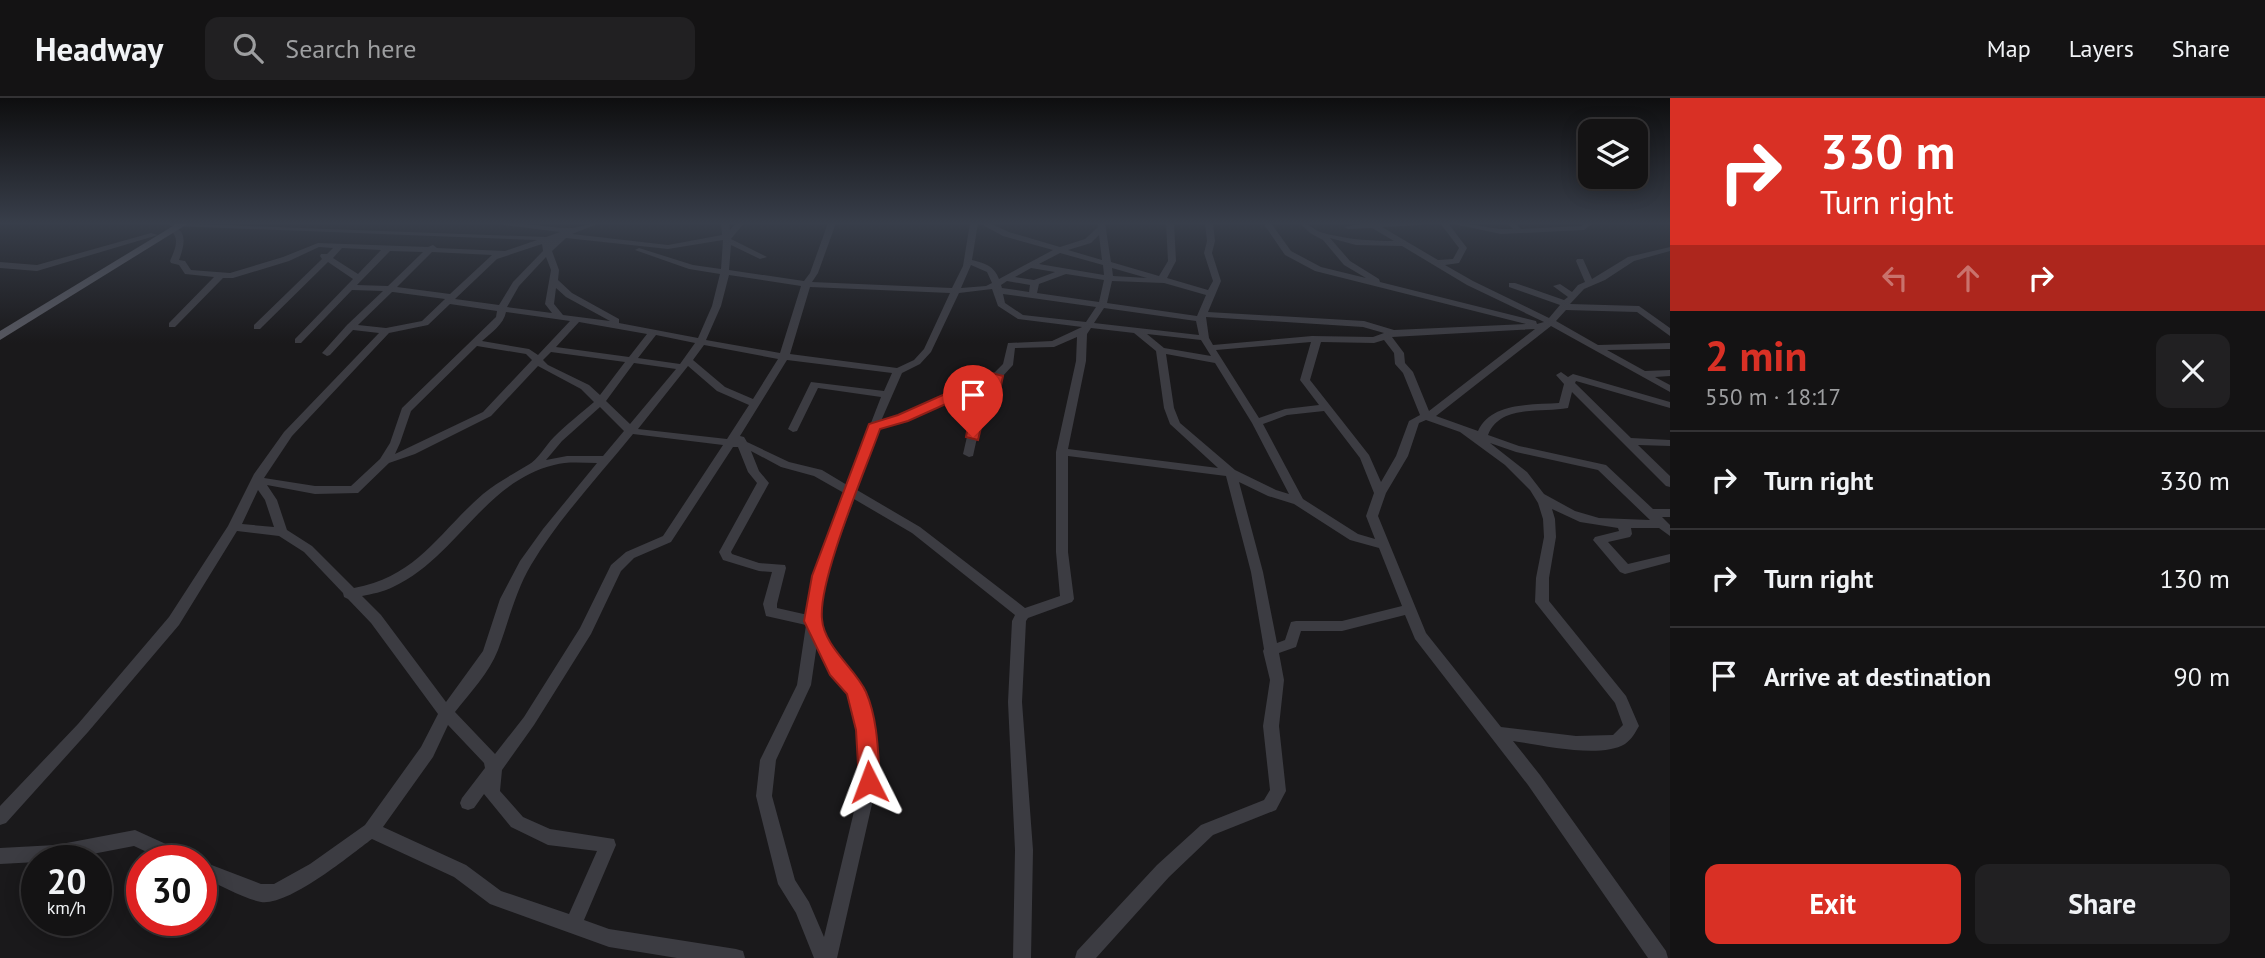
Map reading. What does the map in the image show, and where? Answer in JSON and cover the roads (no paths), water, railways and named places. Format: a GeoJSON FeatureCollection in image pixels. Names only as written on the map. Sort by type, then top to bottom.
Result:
{"type":"FeatureCollection","features":[{"type":"Feature","properties":{"kind":"main road"},"geometry":{"type":"LineString","coordinates":[[0,333],[111,263]]}},
{"type":"Feature","properties":{"kind":"main road"},"geometry":{"type":"LineString","coordinates":[[0,333],[115,263]]}},
{"type":"Feature","properties":{"kind":"street"},"geometry":{"type":"LineString","coordinates":[[0,265],[37,268],[54,263]]}},
{"type":"Feature","properties":{"kind":"street"},"geometry":{"type":"LineString","coordinates":[[182,263],[188,272],[219,277],[274,263]]}},
{"type":"Feature","properties":{"kind":"street"},"geometry":{"type":"LineString","coordinates":[[257,327],[325,263]]}},
{"type":"Feature","properties":{"kind":"street"},"geometry":{"type":"LineString","coordinates":[[335,263],[350,270],[358,278]]}},
{"type":"Feature","properties":{"kind":"street"},"geometry":{"type":"LineString","coordinates":[[298,341],[373,263]]}},
{"type":"Feature","properties":{"kind":"street"},"geometry":{"type":"LineString","coordinates":[[327,353],[350,327],[418,263]]}},
{"type":"Feature","properties":{"kind":"street"},"geometry":{"type":"LineString","coordinates":[[350,327],[386,331],[421,326],[487,263]]}},
{"type":"Feature","properties":{"kind":"street"},"geometry":{"type":"LineString","coordinates":[[257,480],[343,492],[354,490],[384,461],[395,443],[406,410],[501,317],[500,307],[537,263]]}},
{"type":"Feature","properties":{"kind":"street"},"geometry":{"type":"LineString","coordinates":[[552,263],[555,282],[549,304],[560,318]]}},
{"type":"Feature","properties":{"kind":"street"},"geometry":{"type":"LineString","coordinates":[[676,263],[724,273],[806,284],[956,291],[982,289],[999,284],[1035,283],[1054,279],[1065,271]]}},
{"type":"Feature","properties":{"kind":"street"},"geometry":{"type":"LineString","coordinates":[[217,876],[261,894],[276,893],[316,870],[370,830],[427,752],[446,713],[481,669],[490,652],[507,599],[525,564],[547,532],[702,341],[709,328],[725,263]]}},
{"type":"Feature","properties":{"kind":"street"},"geometry":{"type":"LineString","coordinates":[[468,803],[494,771],[586,630],[616,568],[630,555],[667,539],[736,439],[784,356],[806,284],[818,263]]}},
{"type":"Feature","properties":{"kind":"street"},"geometry":{"type":"LineString","coordinates":[[350,287],[393,289],[654,331],[784,356],[898,371],[923,358],[968,263]]}},
{"type":"Feature","properties":{"kind":"street"},"geometry":{"type":"LineString","coordinates":[[973,263],[987,266],[994,272],[999,284],[1000,304],[1021,317],[1207,343],[1374,340],[1390,335],[1548,324]]}},
{"type":"Feature","properties":{"kind":"street"},"geometry":{"type":"LineString","coordinates":[[999,284],[1032,263]]}},
{"type":"Feature","properties":{"kind":"street"},"geometry":{"type":"LineString","coordinates":[[1100,263],[1211,294]]}},
{"type":"Feature","properties":{"kind":"street"},"geometry":{"type":"LineString","coordinates":[[1161,281],[1171,263]]}},
{"type":"Feature","properties":{"kind":"street"},"geometry":{"type":"LineString","coordinates":[[1211,263],[1217,281],[1202,316],[1207,343],[1215,360],[1257,423],[1298,501]]}},
{"type":"Feature","properties":{"kind":"street"},"geometry":{"type":"LineString","coordinates":[[1306,263],[1346,279],[1548,324]]}},
{"type":"Feature","properties":{"kind":"street"},"geometry":{"type":"LineString","coordinates":[[1347,263],[1387,287]]}},
{"type":"Feature","properties":{"kind":"street"},"geometry":{"type":"LineString","coordinates":[[1436,263],[1548,324],[1599,347],[1670,389]]}},
{"type":"Feature","properties":{"kind":"street"},"geometry":{"type":"LineString","coordinates":[[1581,263],[1589,282]]}},
{"type":"Feature","properties":{"kind":"street"},"geometry":{"type":"LineString","coordinates":[[1625,263],[1602,278],[1589,282],[1548,324],[1431,414],[1414,421],[1402,456],[1380,493],[1373,516],[1409,609],[1433,653],[1499,733],[1658,958]]}},
{"type":"Feature","properties":{"kind":"street"},"geometry":{"type":"LineString","coordinates":[[1028,265],[1109,278],[1161,281]]}},
{"type":"Feature","properties":{"kind":"street"},"geometry":{"type":"LineString","coordinates":[[874,427],[903,418],[997,376],[1007,365],[1011,345],[1054,344],[1085,328],[1101,306],[1109,278],[1109,266]]}},
{"type":"Feature","properties":{"kind":"street"},"geometry":{"type":"LineString","coordinates":[[172,325],[219,277]]}},
{"type":"Feature","properties":{"kind":"street"},"geometry":{"type":"LineString","coordinates":[[555,282],[569,295],[624,326]]}},
{"type":"Feature","properties":{"kind":"street"},"geometry":{"type":"LineString","coordinates":[[1032,296],[1035,283]]}},
{"type":"Feature","properties":{"kind":"street"},"geometry":{"type":"LineString","coordinates":[[999,284],[1032,296],[1138,311],[1364,324],[1390,335],[1399,354],[1400,364],[1408,372],[1431,414],[1481,438],[1534,453],[1602,467],[1665,528]]}},
{"type":"Feature","properties":{"kind":"street"},"geometry":{"type":"LineString","coordinates":[[1512,285],[1565,305],[1639,309],[1670,333]]}},
{"type":"Feature","properties":{"kind":"street"},"geometry":{"type":"LineString","coordinates":[[1557,286],[1573,296]]}},
{"type":"Feature","properties":{"kind":"street"},"geometry":{"type":"LineString","coordinates":[[1138,311],[1138,332]]}},
{"type":"Feature","properties":{"kind":"street"},"geometry":{"type":"LineString","coordinates":[[384,461],[411,452],[487,414],[576,320]]}},
{"type":"Feature","properties":{"kind":"street"},"geometry":{"type":"LineString","coordinates":[[1022,958],[1024,850],[1015,702],[1019,621],[1023,614],[1067,599],[1062,552],[1062,452],[1085,328]]}},
{"type":"Feature","properties":{"kind":"street"},"geometry":{"type":"LineString","coordinates":[[0,818],[174,621],[234,527],[257,480],[288,434],[323,393],[386,331]]}},
{"type":"Feature","properties":{"kind":"street"},"geometry":{"type":"LineString","coordinates":[[530,471],[558,439],[600,402],[634,361],[654,331]]}},
{"type":"Feature","properties":{"kind":"street"},"geometry":{"type":"LineString","coordinates":[[1138,332],[1161,350],[1215,360]]}},
{"type":"Feature","properties":{"kind":"street"},"geometry":{"type":"LineString","coordinates":[[1317,339],[1304,375],[1308,385],[1365,457],[1380,493]]}},
{"type":"Feature","properties":{"kind":"street"},"geometry":{"type":"LineString","coordinates":[[474,343],[529,352],[538,361],[585,387],[631,431],[736,439],[761,450],[768,458],[818,473],[916,530],[1023,614]]}},
{"type":"Feature","properties":{"kind":"street"},"geometry":{"type":"LineString","coordinates":[[1599,347],[1670,346]]}},
{"type":"Feature","properties":{"kind":"street"},"geometry":{"type":"LineString","coordinates":[[550,349],[621,356],[634,361],[685,364],[721,389],[755,404]]}},
{"type":"Feature","properties":{"kind":"street"},"geometry":{"type":"LineString","coordinates":[[1161,350],[1169,408],[1175,424],[1231,473],[1272,493],[1298,501],[1353,537],[1383,545]]}},
{"type":"Feature","properties":{"kind":"street"},"geometry":{"type":"LineString","coordinates":[[793,429],[828,362]]}},
{"type":"Feature","properties":{"kind":"street"},"geometry":{"type":"LineString","coordinates":[[825,958],[803,908],[787,884],[764,796],[768,760],[804,685],[820,576],[874,427],[898,371]]}},
{"type":"Feature","properties":{"kind":"street"},"geometry":{"type":"LineString","coordinates":[[1643,374],[1670,373]]}},
{"type":"Feature","properties":{"kind":"street"},"geometry":{"type":"LineString","coordinates":[[969,454],[977,415],[992,395],[997,376]]}},
{"type":"Feature","properties":{"kind":"street"},"geometry":{"type":"LineString","coordinates":[[1564,380],[1573,377],[1670,405]]}},
{"type":"Feature","properties":{"kind":"street"},"geometry":{"type":"LineString","coordinates":[[1481,438],[1484,425],[1496,414],[1564,406],[1564,380]]}},
{"type":"Feature","properties":{"kind":"street"},"geometry":{"type":"LineString","coordinates":[[1564,380],[1670,483]]}},
{"type":"Feature","properties":{"kind":"street"},"geometry":{"type":"LineString","coordinates":[[816,384],[887,395]]}},
{"type":"Feature","properties":{"kind":"street"},"geometry":{"type":"LineString","coordinates":[[1257,423],[1285,412],[1326,408]]}},
{"type":"Feature","properties":{"kind":"street"},"geometry":{"type":"LineString","coordinates":[[1465,432],[1502,456],[1535,491],[1551,516],[1550,538],[1540,590],[1542,602],[1621,700],[1631,726],[1626,735],[1613,742],[1588,743],[1499,733]]}},
{"type":"Feature","properties":{"kind":"street"},"geometry":{"type":"LineString","coordinates":[[736,439],[763,483],[725,552],[727,557],[759,567],[780,568],[770,604],[771,612],[813,621]]}},
{"type":"Feature","properties":{"kind":"street"},"geometry":{"type":"LineString","coordinates":[[1628,441],[1670,443]]}},
{"type":"Feature","properties":{"kind":"street"},"geometry":{"type":"LineString","coordinates":[[1062,452],[1231,473]]}},
{"type":"Feature","properties":{"kind":"street"},"geometry":{"type":"LineString","coordinates":[[349,594],[398,579],[434,550],[488,494],[530,471],[551,461],[608,460]]}},
{"type":"Feature","properties":{"kind":"street"},"geometry":{"type":"LineString","coordinates":[[1084,958],[1163,871],[1207,830],[1270,804],[1278,791],[1271,726],[1277,680],[1258,572],[1231,473]]}},
{"type":"Feature","properties":{"kind":"street"},"geometry":{"type":"LineString","coordinates":[[257,480],[271,500],[282,532]]}},
{"type":"Feature","properties":{"kind":"street"},"geometry":{"type":"LineString","coordinates":[[1535,491],[1564,512],[1624,527],[1665,528]]}},
{"type":"Feature","properties":{"kind":"street"},"geometry":{"type":"LineString","coordinates":[[1648,513],[1670,513]]}},
{"type":"Feature","properties":{"kind":"street"},"geometry":{"type":"LineString","coordinates":[[234,527],[282,532],[308,549],[376,619],[446,713],[491,760],[494,771],[492,793],[517,822],[548,837],[608,845],[573,925]]}},
{"type":"Feature","properties":{"kind":"street"},"geometry":{"type":"LineString","coordinates":[[1624,527],[1626,534],[1621,537],[1599,540],[1625,569],[1670,558]]}},
{"type":"Feature","properties":{"kind":"street"},"geometry":{"type":"LineString","coordinates":[[1270,652],[1291,643],[1296,626],[1342,626],[1409,609]]}},
{"type":"Feature","properties":{"kind":"street"},"geometry":{"type":"LineString","coordinates":[[813,621],[837,670],[849,680],[857,693],[866,730],[869,782],[825,958]]}},
{"type":"Feature","properties":{"kind":"street"},"geometry":{"type":"LineString","coordinates":[[370,830],[460,872],[496,898],[573,925],[609,937],[678,952],[736,958]]}},
{"type":"Feature","properties":{"kind":"street"},"geometry":{"type":"LineString","coordinates":[[0,856],[56,853],[135,838],[150,845]]}}]}
